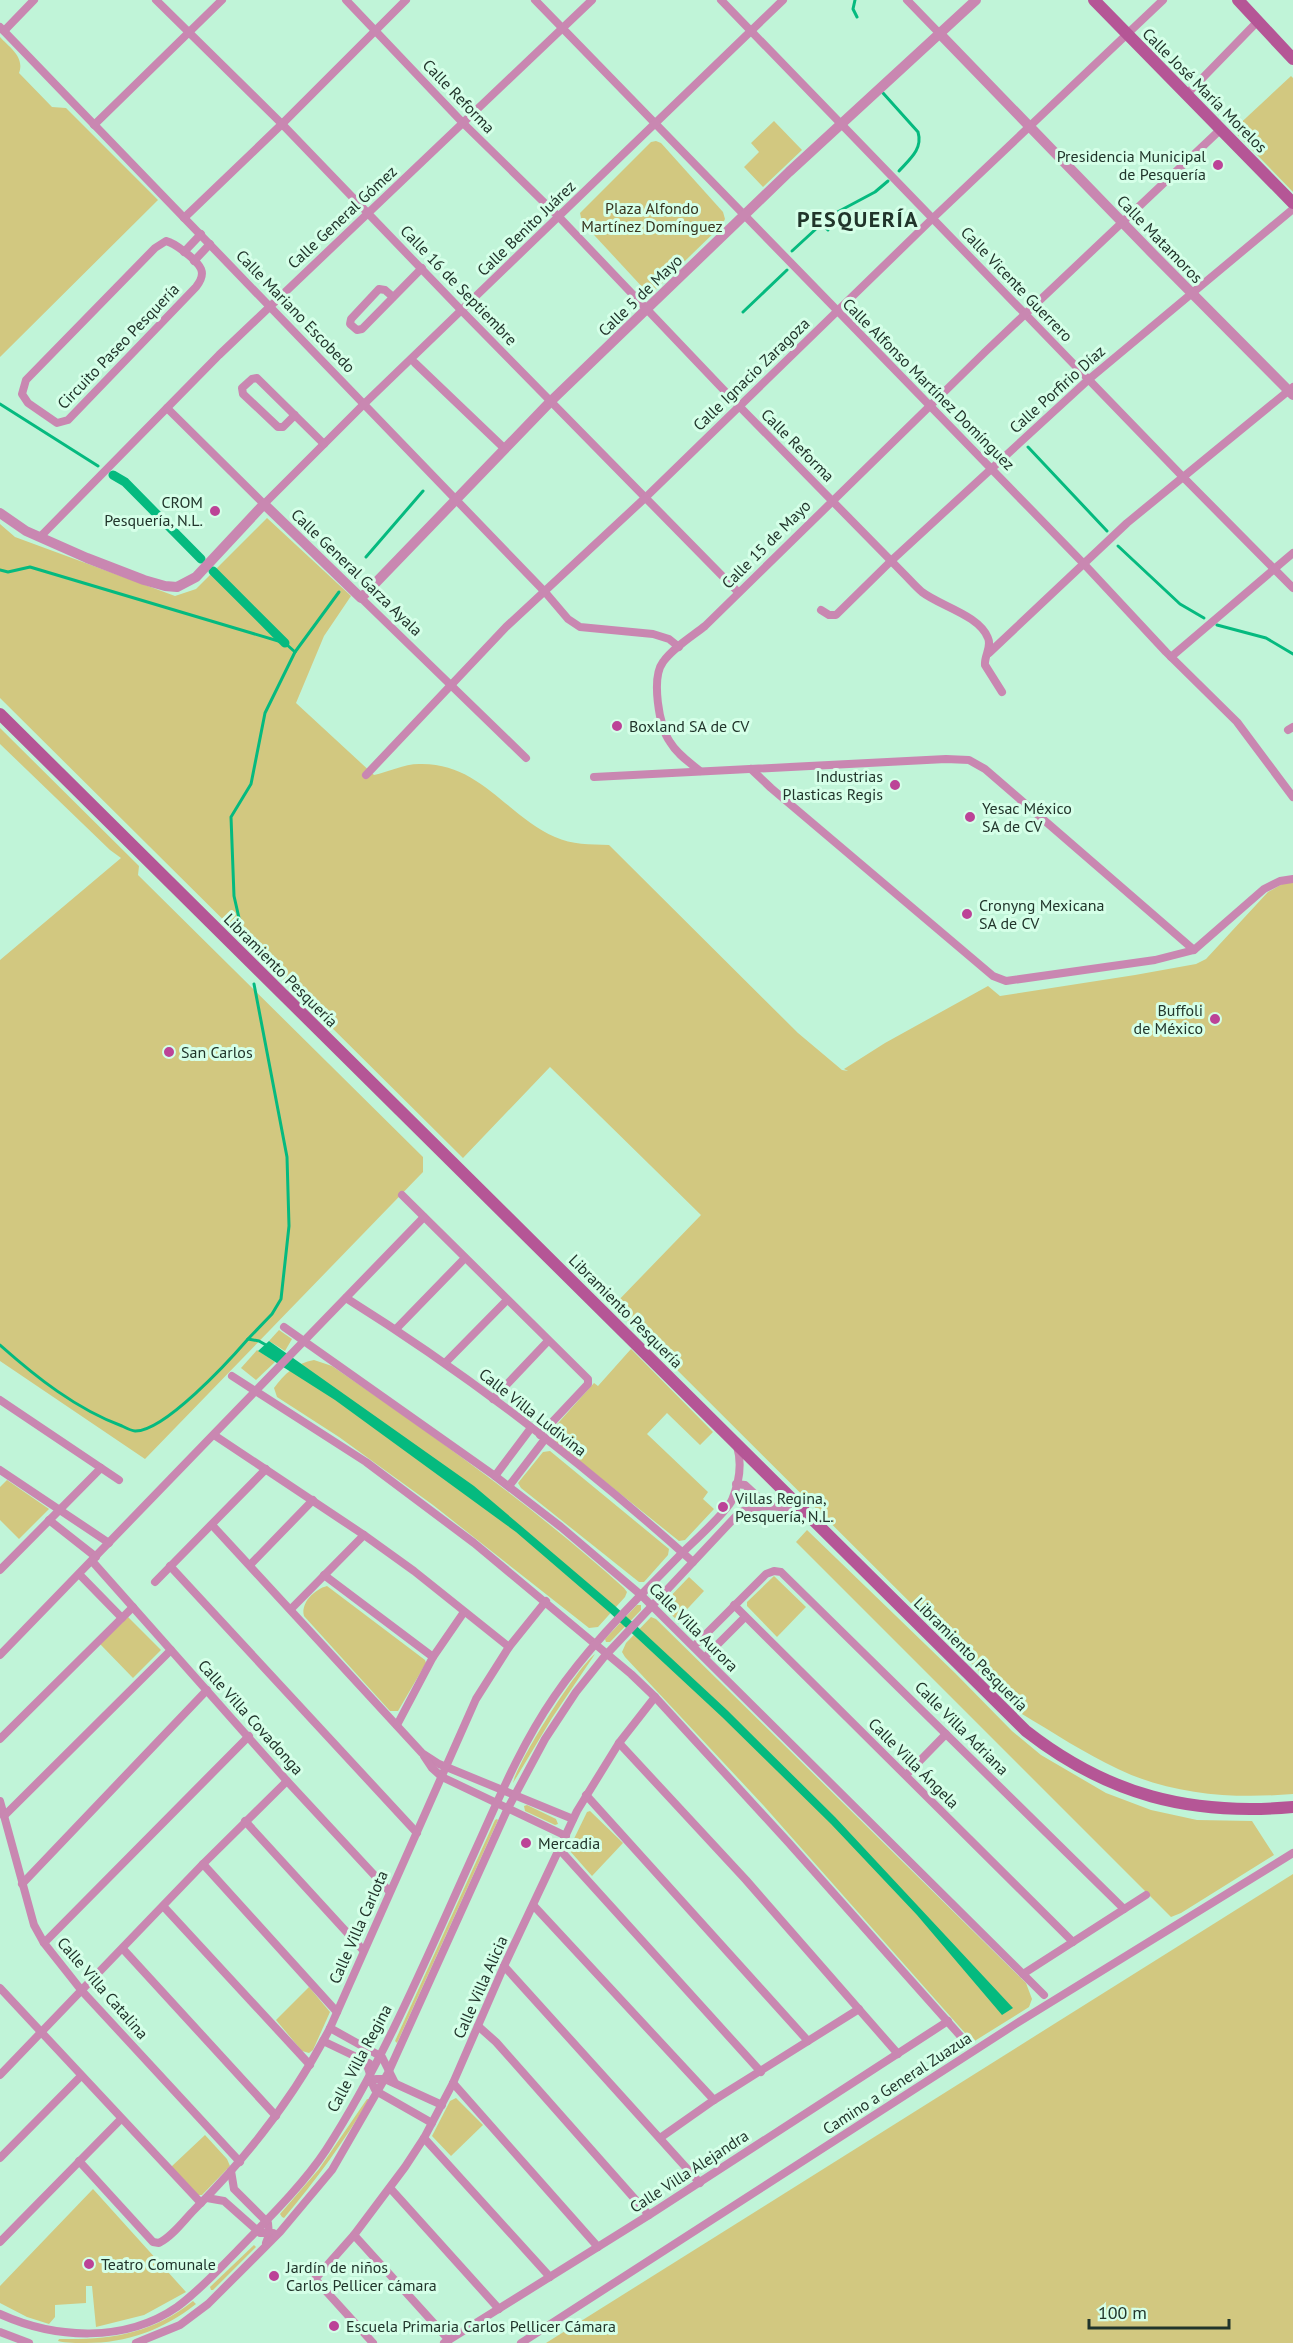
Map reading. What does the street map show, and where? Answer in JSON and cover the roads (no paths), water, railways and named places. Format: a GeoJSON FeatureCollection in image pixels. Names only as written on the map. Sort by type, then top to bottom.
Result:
{"type":"FeatureCollection","features":[{"type":"Feature","properties":{"kind":"main road","name":"Calle José María Morelos"},"geometry":{"type":"LineString","coordinates":[[1094,0],[1293,203]]}},
{"type":"Feature","properties":{"kind":"main road"},"geometry":{"type":"LineString","coordinates":[[1238,0],[1293,57]]}},
{"type":"Feature","properties":{"kind":"main road","name":"Libramiento Pesquería"},"geometry":{"type":"LineString","coordinates":[[0,714],[1026,1731],[1062,1757],[1097,1777],[1158,1800],[1188,1806],[1228,1809],[1293,1807]]}},
{"type":"Feature","properties":{"kind":"street"},"geometry":{"type":"LineString","coordinates":[[2,29],[34,0]]}},
{"type":"Feature","properties":{"kind":"street","name":"Calle 16 de Septiembre"},"geometry":{"type":"LineString","coordinates":[[156,0],[282,124],[738,592]]}},
{"type":"Feature","properties":{"kind":"street"},"geometry":{"type":"LineString","coordinates":[[94,125],[222,0]]}},
{"type":"Feature","properties":{"kind":"street","name":"Calle Reforma"},"geometry":{"type":"LineString","coordinates":[[346,0],[463,123],[559,217],[739,406],[921,591],[971,619],[988,638],[989,647],[986,655]]}},
{"type":"Feature","properties":{"kind":"street"},"geometry":{"type":"LineString","coordinates":[[184,218],[406,0]]}},
{"type":"Feature","properties":{"kind":"street","name":"Calle Alfonso Martínez Domínguez"},"geometry":{"type":"LineString","coordinates":[[535,0],[837,313],[1084,564],[1171,657],[1237,722],[1293,797]]}},
{"type":"Feature","properties":{"kind":"street","name":"Calle General Gómez"},"geometry":{"type":"LineString","coordinates":[[40,537],[270,305],[592,0]]}},
{"type":"Feature","properties":{"kind":"street","name":"Calle Vicente Guerrero"},"geometry":{"type":"LineString","coordinates":[[722,0],[1088,380],[1293,588]]}},
{"type":"Feature","properties":{"kind":"street","name":"Calle Benito Juárez"},"geometry":{"type":"LineString","coordinates":[[264,504],[364,404],[783,0]]}},
{"type":"Feature","properties":{"kind":"street","name":"Calle Matamoros"},"geometry":{"type":"LineString","coordinates":[[907,0],[1121,222],[1292,391]]}},
{"type":"Feature","properties":{"kind":"street","name":"Calle 5 de Mayo"},"geometry":{"type":"LineString","coordinates":[[361,598],[551,401],[840,124],[976,0]]}},
{"type":"Feature","properties":{"kind":"street","name":"Calle Ignacio Zaragoza"},"geometry":{"type":"LineString","coordinates":[[366,775],[506,627],[645,498],[933,218],[1128,35],[1162,0]]}},
{"type":"Feature","properties":{"kind":"street"},"geometry":{"type":"LineString","coordinates":[[1186,95],[1258,21]]}},
{"type":"Feature","properties":{"kind":"street","name":"Calle Mariano Escobedo"},"geometry":{"type":"LineString","coordinates":[[2,29],[270,305],[545,592],[568,619],[585,628],[653,634],[669,639],[679,647]]}},
{"type":"Feature","properties":{"kind":"street","name":"Calle 15 de Mayo"},"geometry":{"type":"LineString","coordinates":[[700,771],[670,742],[664,731],[657,688],[657,677],[663,662],[705,626],[831,500],[1221,129]]}},
{"type":"Feature","properties":{"kind":"street","name":"Calle Porfirio Díaz"},"geometry":{"type":"LineString","coordinates":[[821,610],[829,615],[836,615],[891,561],[1088,380],[1293,209]]}},
{"type":"Feature","properties":{"kind":"street"},"geometry":{"type":"LineString","coordinates":[[184,252],[201,234]]}},
{"type":"Feature","properties":{"kind":"street","name":"Circuito Paseo Pesquería"},"geometry":{"type":"LineString","coordinates":[[170,241],[184,252],[201,269],[200,283],[68,420],[57,423],[23,398],[22,389],[26,380],[159,244],[170,241]]}},
{"type":"Feature","properties":{"kind":"street"},"geometry":{"type":"LineString","coordinates":[[194,261],[210,244]]}},
{"type":"Feature","properties":{"kind":"street"},"geometry":{"type":"LineString","coordinates":[[393,297],[383,289],[379,289],[351,319],[350,324],[360,330],[393,297],[422,268]]}},
{"type":"Feature","properties":{"kind":"street"},"geometry":{"type":"LineString","coordinates":[[415,363],[505,449]]}},
{"type":"Feature","properties":{"kind":"street"},"geometry":{"type":"LineString","coordinates":[[295,415],[284,427],[278,427],[243,394],[242,388],[252,379],[257,378],[295,415],[324,444]]}},
{"type":"Feature","properties":{"kind":"street"},"geometry":{"type":"LineString","coordinates":[[1002,692],[985,665],[986,655],[1127,523],[1182,476],[1292,391]]}},
{"type":"Feature","properties":{"kind":"street","name":"Calle General Garza Ayala"},"geometry":{"type":"LineString","coordinates":[[167,408],[526,758]]}},
{"type":"Feature","properties":{"kind":"street"},"geometry":{"type":"LineString","coordinates":[[0,513],[26,531],[40,537],[144,580],[177,587],[195,577],[264,504]]}},
{"type":"Feature","properties":{"kind":"street"},"geometry":{"type":"LineString","coordinates":[[1171,657],[1293,553]]}},
{"type":"Feature","properties":{"kind":"street"},"geometry":{"type":"LineString","coordinates":[[594,777],[946,759],[969,760],[985,769],[1194,950]]}},
{"type":"Feature","properties":{"kind":"street"},"geometry":{"type":"LineString","coordinates":[[751,769],[1000,979],[1014,981],[1155,960],[1194,950],[1264,889],[1280,881],[1293,879]]}},
{"type":"Feature","properties":{"kind":"street"},"geometry":{"type":"LineString","coordinates":[[402,1195],[588,1381],[542,1437],[509,1486]]}},
{"type":"Feature","properties":{"kind":"street"},"geometry":{"type":"LineString","coordinates":[[0,1655],[424,1217]]}},
{"type":"Feature","properties":{"kind":"street"},"geometry":{"type":"LineString","coordinates":[[396,1329],[465,1258]]}},
{"type":"Feature","properties":{"kind":"street","name":"Calle Villa Ludivina"},"geometry":{"type":"LineString","coordinates":[[346,1298],[396,1329],[493,1399],[693,1562]]}},
{"type":"Feature","properties":{"kind":"street"},"geometry":{"type":"LineString","coordinates":[[445,1363],[507,1300]]}},
{"type":"Feature","properties":{"kind":"street","name":"Calle Villa Aurora"},"geometry":{"type":"LineString","coordinates":[[284,1327],[509,1486],[646,1600],[700,1651],[1044,1995]]}},
{"type":"Feature","properties":{"kind":"street"},"geometry":{"type":"LineString","coordinates":[[493,1399],[548,1341]]}},
{"type":"Feature","properties":{"kind":"street"},"geometry":{"type":"LineString","coordinates":[[232,1376],[258,1389],[366,1462],[474,1543],[602,1647],[655,1697],[963,2040]]}},
{"type":"Feature","properties":{"kind":"street"},"geometry":{"type":"LineString","coordinates":[[0,1400],[119,1480]]}},
{"type":"Feature","properties":{"kind":"street"},"geometry":{"type":"LineString","coordinates":[[495,1476],[531,1428]]}},
{"type":"Feature","properties":{"kind":"street"},"geometry":{"type":"LineString","coordinates":[[214,1435],[364,1535],[414,1571],[509,1647]]}},
{"type":"Feature","properties":{"kind":"street"},"geometry":{"type":"LineString","coordinates":[[736,1442],[740,1469],[733,1502],[738,1508],[775,1507],[793,1510],[812,1519]]}},
{"type":"Feature","properties":{"kind":"street"},"geometry":{"type":"LineString","coordinates":[[740,1469],[747,1462],[762,1469]]}},
{"type":"Feature","properties":{"kind":"street"},"geometry":{"type":"LineString","coordinates":[[0,1570],[101,1468]]}},
{"type":"Feature","properties":{"kind":"street"},"geometry":{"type":"LineString","coordinates":[[155,1582],[266,1469]]}},
{"type":"Feature","properties":{"kind":"street"},"geometry":{"type":"LineString","coordinates":[[2,1475],[59,1509],[109,1543]]}},
{"type":"Feature","properties":{"kind":"street"},"geometry":{"type":"LineString","coordinates":[[775,1507],[781,1501],[777,1484]]}},
{"type":"Feature","properties":{"kind":"street"},"geometry":{"type":"LineString","coordinates":[[646,1600],[682,1552],[730,1503],[735,1489],[745,1485],[758,1497],[754,1509]]}},
{"type":"Feature","properties":{"kind":"street"},"geometry":{"type":"LineString","coordinates":[[250,1565],[313,1500]]}},
{"type":"Feature","properties":{"kind":"street"},"geometry":{"type":"LineString","coordinates":[[646,1600],[693,1562],[740,1513],[754,1509]]}},
{"type":"Feature","properties":{"kind":"street","name":"Calle Villa Covadonga"},"geometry":{"type":"LineString","coordinates":[[49,1520],[94,1559],[133,1607],[287,1781],[389,1891]]}},
{"type":"Feature","properties":{"kind":"street"},"geometry":{"type":"LineString","coordinates":[[212,1525],[397,1725],[422,1753],[428,1764],[442,1777],[566,1836]]}},
{"type":"Feature","properties":{"kind":"street"},"geometry":{"type":"LineString","coordinates":[[291,1609],[364,1535]]}},
{"type":"Feature","properties":{"kind":"street"},"geometry":{"type":"LineString","coordinates":[[170,1566],[417,1833]]}},
{"type":"Feature","properties":{"kind":"street","name":"Calle Villa Adriana"},"geometry":{"type":"LineString","coordinates":[[734,1605],[766,1574],[776,1571],[785,1574],[1124,1909]]}},
{"type":"Feature","properties":{"kind":"street"},"geometry":{"type":"LineString","coordinates":[[80,1574],[122,1618]]}},
{"type":"Feature","properties":{"kind":"street"},"geometry":{"type":"LineString","coordinates":[[324,1575],[433,1657]]}},
{"type":"Feature","properties":{"kind":"street","name":"Calle Villa Regina"},"geometry":{"type":"LineString","coordinates":[[136,2343],[180,2325],[199,2312],[260,2252],[332,2170],[372,2103],[386,2096],[387,2076],[508,1808],[602,1647],[610,1628],[628,1608],[646,1600]]}},
{"type":"Feature","properties":{"kind":"street","name":"Calle Villa Regina"},"geometry":{"type":"LineString","coordinates":[[0,2314],[51,2335],[99,2334],[157,2319],[196,2292],[262,2215],[274,2212],[325,2151],[370,2076],[377,2054],[386,2040],[502,1789],[538,1721],[602,1647],[621,1639],[640,1619],[646,1600]]}},
{"type":"Feature","properties":{"kind":"street","name":"Calle Villa Carlota"},"geometry":{"type":"LineString","coordinates":[[79,2161],[153,2242],[162,2242],[240,2162],[276,2116],[323,2041],[476,1699],[509,1647],[546,1601]]}},
{"type":"Feature","properties":{"kind":"street"},"geometry":{"type":"LineString","coordinates":[[700,1651],[734,1605]]}},
{"type":"Feature","properties":{"kind":"street","name":"Calle Villa Ángela"},"geometry":{"type":"LineString","coordinates":[[734,1605],[1073,1942]]}},
{"type":"Feature","properties":{"kind":"street"},"geometry":{"type":"LineString","coordinates":[[0,1738],[133,1607]]}},
{"type":"Feature","properties":{"kind":"street"},"geometry":{"type":"LineString","coordinates":[[397,1725],[433,1657],[464,1612]]}},
{"type":"Feature","properties":{"kind":"street"},"geometry":{"type":"LineString","coordinates":[[700,1651],[746,1617]]}},
{"type":"Feature","properties":{"kind":"street"},"geometry":{"type":"LineString","coordinates":[[4,1816],[171,1650]]}},
{"type":"Feature","properties":{"kind":"street"},"geometry":{"type":"LineString","coordinates":[[22,1884],[207,1690]]}},
{"type":"Feature","properties":{"kind":"street","name":"Calle Villa Alicia"},"geometry":{"type":"LineString","coordinates":[[373,2343],[315,2279],[354,2235],[424,2138],[453,2083],[504,1966],[573,1819],[619,1743],[655,1697]]}},
{"type":"Feature","properties":{"kind":"street"},"geometry":{"type":"LineString","coordinates":[[906,1775],[946,1734]]}},
{"type":"Feature","properties":{"kind":"street"},"geometry":{"type":"LineString","coordinates":[[44,1943],[249,1736]]}},
{"type":"Feature","properties":{"kind":"street"},"geometry":{"type":"LineString","coordinates":[[619,1743],[746,1880],[898,2054]]}},
{"type":"Feature","properties":{"kind":"street"},"geometry":{"type":"LineString","coordinates":[[422,1753],[447,1766],[573,1819]]}},
{"type":"Feature","properties":{"kind":"street"},"geometry":{"type":"LineString","coordinates":[[0,2075],[203,1864],[287,1781]]}},
{"type":"Feature","properties":{"kind":"street"},"geometry":{"type":"LineString","coordinates":[[586,1795],[808,2041]]}},
{"type":"Feature","properties":{"kind":"street","name":"Calle Villa Catalina"},"geometry":{"type":"LineString","coordinates":[[0,1801],[35,1928],[44,1943],[82,1991],[240,2162]]}},
{"type":"Feature","properties":{"kind":"street"},"geometry":{"type":"LineString","coordinates":[[245,1821],[363,1950]]}},
{"type":"Feature","properties":{"kind":"street"},"geometry":{"type":"LineString","coordinates":[[560,1850],[761,2072]]}},
{"type":"Feature","properties":{"kind":"street","name":"Camino a General Zuazua"},"geometry":{"type":"LineString","coordinates":[[521,2343],[1014,2025],[1293,1853]]}},
{"type":"Feature","properties":{"kind":"street"},"geometry":{"type":"LineString","coordinates":[[203,1864],[337,2012]]}},
{"type":"Feature","properties":{"kind":"street"},"geometry":{"type":"LineString","coordinates":[[1023,1974],[1146,1895]]}},
{"type":"Feature","properties":{"kind":"street"},"geometry":{"type":"LineString","coordinates":[[534,1906],[714,2100]]}},
{"type":"Feature","properties":{"kind":"street"},"geometry":{"type":"LineString","coordinates":[[164,1907],[309,2066]]}},
{"type":"Feature","properties":{"kind":"street"},"geometry":{"type":"LineString","coordinates":[[123,1949],[276,2116]]}},
{"type":"Feature","properties":{"kind":"street"},"geometry":{"type":"LineString","coordinates":[[504,1966],[699,2183]]}},
{"type":"Feature","properties":{"kind":"street"},"geometry":{"type":"LineString","coordinates":[[0,1989],[121,2119],[204,2201],[224,2201]]}},
{"type":"Feature","properties":{"kind":"street"},"geometry":{"type":"LineString","coordinates":[[660,2138],[714,2100],[859,2009]]}},
{"type":"Feature","properties":{"kind":"street","name":"Calle Villa Alejandra"},"geometry":{"type":"LineString","coordinates":[[446,2341],[649,2215],[948,2021]]}},
{"type":"Feature","properties":{"kind":"street"},"geometry":{"type":"LineString","coordinates":[[478,2026],[496,2042],[649,2215]]}},
{"type":"Feature","properties":{"kind":"street"},"geometry":{"type":"LineString","coordinates":[[330,2028],[377,2054],[387,2076],[398,2085],[442,2105]]}},
{"type":"Feature","properties":{"kind":"street"},"geometry":{"type":"LineString","coordinates":[[333,2045],[330,2036],[339,2033]]}},
{"type":"Feature","properties":{"kind":"street"},"geometry":{"type":"LineString","coordinates":[[386,2040],[392,2045],[400,2046]]}},
{"type":"Feature","properties":{"kind":"street"},"geometry":{"type":"LineString","coordinates":[[323,2041],[374,2064]]}},
{"type":"Feature","properties":{"kind":"street"},"geometry":{"type":"LineString","coordinates":[[364,2061],[400,2046]]}},
{"type":"Feature","properties":{"kind":"street"},"geometry":{"type":"LineString","coordinates":[[364,2061],[374,2088],[432,2123]]}},
{"type":"Feature","properties":{"kind":"street"},"geometry":{"type":"LineString","coordinates":[[0,2158],[81,2076]]}},
{"type":"Feature","properties":{"kind":"street"},"geometry":{"type":"LineString","coordinates":[[370,2076],[387,2076]]}},
{"type":"Feature","properties":{"kind":"street"},"geometry":{"type":"LineString","coordinates":[[453,2083],[598,2247]]}},
{"type":"Feature","properties":{"kind":"street"},"geometry":{"type":"LineString","coordinates":[[386,2096],[392,2086],[398,2085]]}},
{"type":"Feature","properties":{"kind":"street"},"geometry":{"type":"LineString","coordinates":[[358,2096],[363,2093],[368,2094],[372,2098],[372,2103]]}},
{"type":"Feature","properties":{"kind":"street"},"geometry":{"type":"LineString","coordinates":[[0,2242],[121,2119]]}},
{"type":"Feature","properties":{"kind":"street"},"geometry":{"type":"LineString","coordinates":[[424,2138],[550,2277]]}},
{"type":"Feature","properties":{"kind":"street"},"geometry":{"type":"LineString","coordinates":[[231,2171],[234,2189]]}},
{"type":"Feature","properties":{"kind":"street"},"geometry":{"type":"LineString","coordinates":[[219,2185],[224,2201],[251,2229],[269,2235],[282,2228]]}},
{"type":"Feature","properties":{"kind":"street"},"geometry":{"type":"LineString","coordinates":[[219,2185],[234,2189],[262,2215],[269,2226],[269,2235],[260,2252]]}},
{"type":"Feature","properties":{"kind":"street"},"geometry":{"type":"LineString","coordinates":[[390,2188],[499,2309]]}},
{"type":"Feature","properties":{"kind":"street"},"geometry":{"type":"LineString","coordinates":[[251,2229],[259,2215],[262,2215]]}},
{"type":"Feature","properties":{"kind":"street"},"geometry":{"type":"LineString","coordinates":[[354,2235],[446,2341]]}},
{"type":"Feature","properties":{"kind":"street"},"geometry":{"type":"LineString","coordinates":[[0,2332],[29,2343]]}},
{"type":"Feature","properties":{"kind":"waterway"},"geometry":{"type":"LineString","coordinates":[[855,0],[853,9],[857,17]]}},
{"type":"Feature","properties":{"kind":"waterway"},"geometry":{"type":"LineString","coordinates":[[883,93],[918,132],[917,149],[899,171]]}},
{"type":"Feature","properties":{"kind":"waterway"},"geometry":{"type":"LineString","coordinates":[[792,251],[830,216],[875,192],[888,181]]}},
{"type":"Feature","properties":{"kind":"waterway"},"geometry":{"type":"LineString","coordinates":[[821,223],[828,230]]}},
{"type":"Feature","properties":{"kind":"waterway"},"geometry":{"type":"LineString","coordinates":[[743,312],[787,270]]}},
{"type":"Feature","properties":{"kind":"waterway"},"geometry":{"type":"LineString","coordinates":[[0,404],[98,466]]}},
{"type":"Feature","properties":{"kind":"waterway"},"geometry":{"type":"LineString","coordinates":[[1028,447],[1107,531]]}},
{"type":"Feature","properties":{"kind":"waterway"},"geometry":{"type":"LineString","coordinates":[[113,475],[125,482],[201,559]]}},
{"type":"Feature","properties":{"kind":"waterway"},"geometry":{"type":"LineString","coordinates":[[366,557],[423,491]]}},
{"type":"Feature","properties":{"kind":"waterway"},"geometry":{"type":"LineString","coordinates":[[1118,546],[1180,604],[1204,618]]}},
{"type":"Feature","properties":{"kind":"waterway"},"geometry":{"type":"LineString","coordinates":[[0,570],[8,572],[30,567],[285,643],[295,652],[265,713],[251,784],[231,817],[234,896],[244,940]]}},
{"type":"Feature","properties":{"kind":"waterway"},"geometry":{"type":"LineString","coordinates":[[213,571],[285,643]]}},
{"type":"Feature","properties":{"kind":"waterway"},"geometry":{"type":"LineString","coordinates":[[295,652],[339,592]]}},
{"type":"Feature","properties":{"kind":"waterway"},"geometry":{"type":"LineString","coordinates":[[1217,625],[1266,638],[1293,654]]}},
{"type":"Feature","properties":{"kind":"waterway"},"geometry":{"type":"LineString","coordinates":[[248,1339],[272,1314],[281,1299],[289,1226],[287,1157],[254,984]]}},
{"type":"Feature","properties":{"kind":"waterway"},"geometry":{"type":"LineString","coordinates":[[0,1345],[42,1380],[73,1401],[105,1419],[135,1431],[162,1420],[178,1408],[212,1378],[248,1339],[266,1345]]}},
{"type":"Feature","properties":{"kind":"place","name":"Presidencia Municipal de Pesquería"},"geometry":{"type":"Point","coordinates":[1218,165]}},
{"type":"Feature","properties":{"kind":"place","name":"CROM Pesquería, N.L."},"geometry":{"type":"Point","coordinates":[215,511]}},
{"type":"Feature","properties":{"kind":"place","name":"Boxland SA de CV"},"geometry":{"type":"Point","coordinates":[617,726]}},
{"type":"Feature","properties":{"kind":"place","name":"Industrias Plasticas Regis"},"geometry":{"type":"Point","coordinates":[895,785]}},
{"type":"Feature","properties":{"kind":"place","name":"Yesac México SA de CV"},"geometry":{"type":"Point","coordinates":[970,817]}},
{"type":"Feature","properties":{"kind":"place","name":"Cronyng Mexicana SA de CV"},"geometry":{"type":"Point","coordinates":[967,914]}},
{"type":"Feature","properties":{"kind":"place","name":"Buffoli de México"},"geometry":{"type":"Point","coordinates":[1215,1019]}},
{"type":"Feature","properties":{"kind":"place","name":"San Carlos"},"geometry":{"type":"Point","coordinates":[169,1052]}},
{"type":"Feature","properties":{"kind":"place","name":"Villas Regina, Pesquería, N.L."},"geometry":{"type":"Point","coordinates":[723,1507]}},
{"type":"Feature","properties":{"kind":"place","name":"Mercadia"},"geometry":{"type":"Point","coordinates":[526,1843]}},
{"type":"Feature","properties":{"kind":"place","name":"Teatro Comunale"},"geometry":{"type":"Point","coordinates":[89,2264]}},
{"type":"Feature","properties":{"kind":"place","name":"Jardín de niños Carlos Pellicer cámara"},"geometry":{"type":"Point","coordinates":[274,2276]}},
{"type":"Feature","properties":{"kind":"place","name":"Escuela Primaria Carlos Pellicer Cámara"},"geometry":{"type":"Point","coordinates":[334,2326]}},
{"type":"Feature","properties":{"kind":"district","name":"PESQUERÍA"},"geometry":{"type":"Point","coordinates":[858,219]}},
{"type":"Feature","properties":{"kind":"park label","name":"Plaza Alfondo Martínez Domínguez"},"geometry":{"type":"Point","coordinates":[652,217]}}]}
